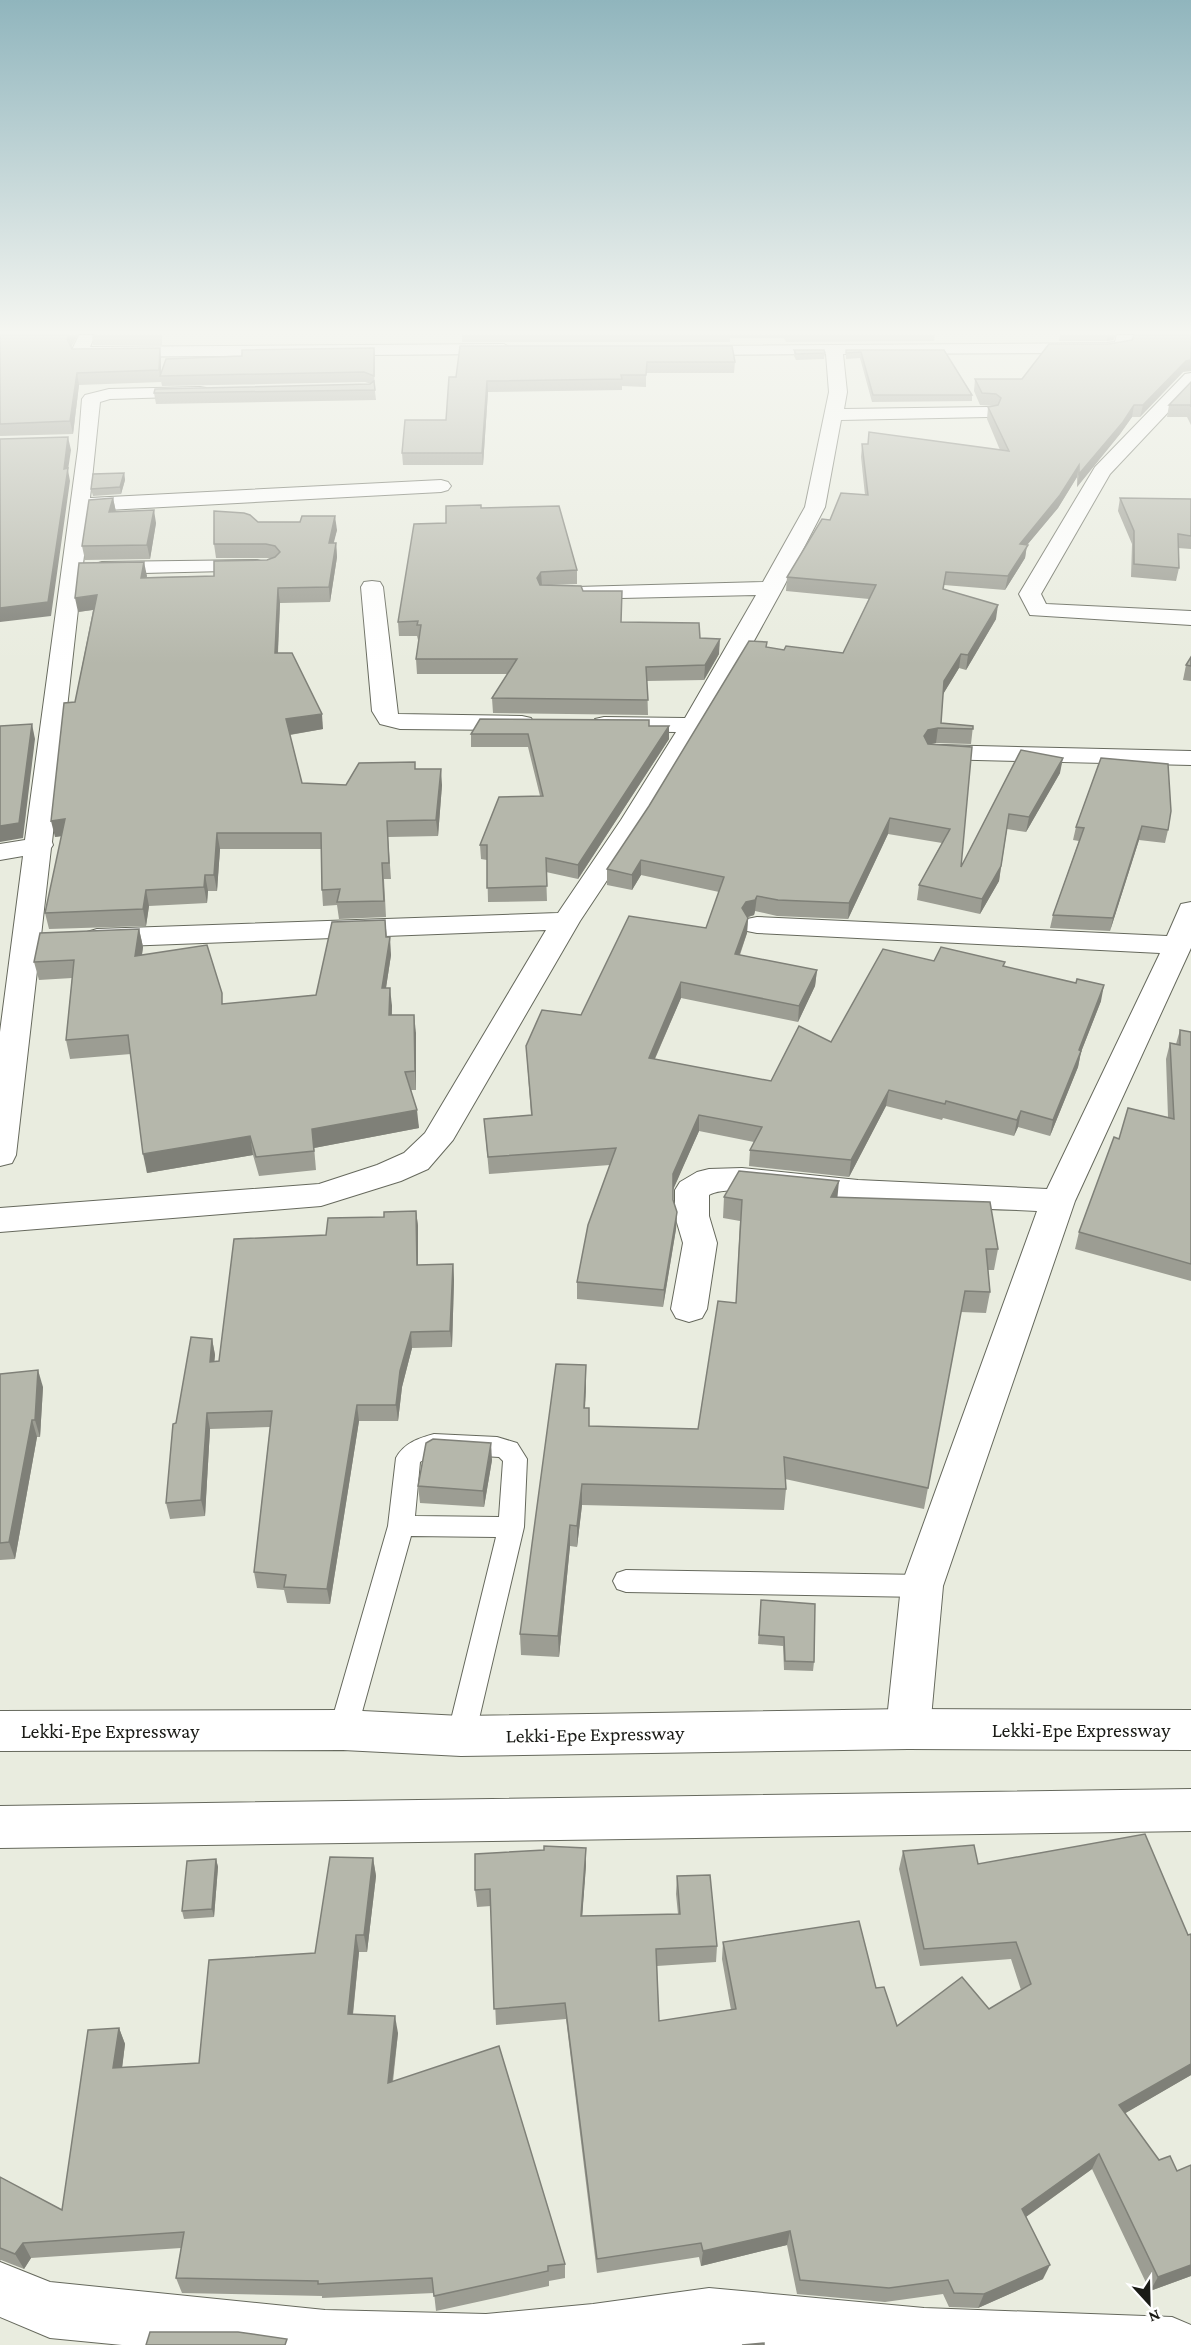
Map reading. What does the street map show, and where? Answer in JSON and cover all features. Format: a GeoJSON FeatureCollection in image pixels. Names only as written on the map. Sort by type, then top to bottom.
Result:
{"type":"FeatureCollection","features":[{"type":"Feature","properties":{"kind":"main road"},"geometry":{"type":"LineString","coordinates":[[0,1155],[51,940],[39,845],[70,569],[80,505],[78,444]]}},
{"type":"Feature","properties":{"kind":"main road"},"geometry":{"type":"LineString","coordinates":[[0,1220],[321,1195],[389,1173],[416,1161],[437,1140],[566,921],[634,820],[772,588],[814,507],[828,444]]}},
{"type":"Feature","properties":{"kind":"main road"},"geometry":{"type":"LineString","coordinates":[[1127,444],[1102,471],[1030,594],[1038,610],[1191,618]]}},
{"type":"Feature","properties":{"kind":"main road"},"geometry":{"type":"LineString","coordinates":[[80,505],[441,486]]}},
{"type":"Feature","properties":{"kind":"main road"},"geometry":{"type":"LineString","coordinates":[[70,569],[268,566]]}},
{"type":"Feature","properties":{"kind":"main road"},"geometry":{"type":"LineString","coordinates":[[372,587],[384,711],[389,719],[400,722],[540,723]]}},
{"type":"Feature","properties":{"kind":"main road"},"geometry":{"type":"LineString","coordinates":[[550,593],[772,588]]}},
{"type":"Feature","properties":{"kind":"main road"},"geometry":{"type":"LineString","coordinates":[[587,724],[692,725]]}},
{"type":"Feature","properties":{"kind":"main road"},"geometry":{"type":"LineString","coordinates":[[936,752],[1191,758]]}},
{"type":"Feature","properties":{"kind":"main road"},"geometry":{"type":"LineString","coordinates":[[0,852],[39,845]]}},
{"type":"Feature","properties":{"kind":"main road"},"geometry":{"type":"LineString","coordinates":[[908,1730],[922,1586],[1058,1201],[1178,945],[1191,910]]}},
{"type":"Feature","properties":{"kind":"main road"},"geometry":{"type":"LineString","coordinates":[[51,940],[566,921]]}},
{"type":"Feature","properties":{"kind":"main road"},"geometry":{"type":"LineString","coordinates":[[757,925],[1178,945]]}},
{"type":"Feature","properties":{"kind":"main road"},"geometry":{"type":"LineString","coordinates":[[689,1309],[700,1244],[692,1216],[692,1190],[709,1180],[742,1179],[858,1191],[1058,1201]]}},
{"type":"Feature","properties":{"kind":"main road","name":"Lekki-Epe Expressway"},"geometry":{"type":"LineString","coordinates":[[0,1731],[343,1730],[461,1736],[908,1730],[1191,1730]]}},
{"type":"Feature","properties":{"kind":"main road"},"geometry":{"type":"LineString","coordinates":[[0,1827],[1191,1810]]}},
{"type":"Feature","properties":{"kind":"main road"},"geometry":{"type":"LineString","coordinates":[[0,2289],[50,2310],[325,2342],[486,2342],[593,2332],[709,2316],[924,2336],[1172,2345]]}},
{"type":"Feature","properties":{"kind":"lane"},"geometry":{"type":"LineString","coordinates":[[343,1730],[401,1526],[408,1458],[419,1449],[434,1443],[497,1446],[508,1450],[515,1459],[511,1527],[461,1736]]}},
{"type":"Feature","properties":{"kind":"lane"},"geometry":{"type":"LineString","coordinates":[[401,1526],[511,1527]]}},
{"type":"Feature","properties":{"kind":"lane"},"geometry":{"type":"LineString","coordinates":[[626,1581],[922,1586]]}},
{"type":"Feature","properties":{"kind":"building"},"geometry":{"type":"Polygon","coordinates":[[[0,444],[67,444],[64,469],[68,468],[48,602],[0,608],[0,444]]]}},
{"type":"Feature","properties":{"kind":"building"},"geometry":{"type":"Polygon","coordinates":[[[403,444],[483,444],[482,453],[402,453],[403,444]]]}},
{"type":"Feature","properties":{"kind":"building"},"geometry":{"type":"Polygon","coordinates":[[[862,444],[961,444],[1009,451],[1006,444],[1104,444],[1079,474],[1079,465],[1060,495],[1020,544],[1028,545],[1008,576],[946,572],[943,589],[998,605],[968,655],[961,654],[944,681],[941,723],[973,726],[973,729],[938,728],[928,730],[924,736],[928,744],[972,747],[961,867],[1021,750],[1063,758],[1029,817],[1009,814],[1001,866],[982,899],[919,885],[950,829],[890,818],[849,903],[778,900],[757,896],[755,900],[746,902],[742,908],[748,918],[735,954],[817,970],[799,1006],[681,982],[649,1058],[771,1081],[799,1026],[831,1042],[883,949],[934,961],[941,947],[1005,962],[1003,966],[1076,983],[1077,979],[1104,985],[1079,1050],[1081,1051],[1053,1120],[1021,1111],[1017,1120],[946,1101],[945,1104],[889,1090],[851,1160],[750,1150],[762,1127],[699,1115],[673,1174],[673,1200],[677,1212],[664,1290],[577,1282],[588,1225],[616,1148],[488,1157],[484,1119],[532,1115],[526,1046],[542,1010],[581,1015],[629,916],[706,928],[724,877],[641,860],[632,875],[607,869],[649,806],[749,641],[767,642],[766,647],[784,650],[786,646],[843,653],[876,585],[787,577],[822,519],[830,520],[841,493],[868,495],[862,444]]]}},
{"type":"Feature","properties":{"kind":"building"},"geometry":{"type":"Polygon","coordinates":[[[124,473],[120,487],[91,489],[93,474],[124,473]]]}},
{"type":"Feature","properties":{"kind":"building"},"geometry":{"type":"Polygon","coordinates":[[[113,498],[109,512],[154,510],[147,545],[82,546],[89,500],[113,498]]]}},
{"type":"Feature","properties":{"kind":"building"},"geometry":{"type":"Polygon","coordinates":[[[1120,498],[1191,499],[1191,536],[1178,534],[1179,568],[1134,564],[1134,531],[1120,498]]]}},
{"type":"Feature","properties":{"kind":"building"},"geometry":{"type":"Polygon","coordinates":[[[481,505],[481,508],[559,506],[577,570],[541,572],[537,578],[540,585],[581,586],[583,591],[622,591],[621,622],[699,623],[700,638],[720,639],[705,665],[646,667],[648,700],[492,698],[517,659],[416,659],[421,625],[417,625],[418,621],[398,622],[414,524],[446,523],[446,506],[481,505]]]}},
{"type":"Feature","properties":{"kind":"building"},"geometry":{"type":"Polygon","coordinates":[[[214,511],[244,513],[258,522],[300,522],[302,516],[335,516],[329,543],[336,543],[329,587],[278,588],[275,653],[292,653],[322,714],[286,719],[302,783],[346,785],[359,763],[415,762],[415,769],[441,769],[436,820],[387,821],[389,863],[382,863],[384,901],[337,902],[340,889],[322,890],[321,833],[217,833],[214,875],[205,875],[204,887],[146,890],[143,909],[45,913],[65,819],[51,821],[64,703],[75,702],[97,595],[75,598],[79,563],[144,562],[141,578],[214,576],[214,561],[267,560],[280,552],[275,546],[266,544],[214,544],[214,511]]]}},
{"type":"Feature","properties":{"kind":"building"},"geometry":{"type":"Polygon","coordinates":[[[480,719],[649,720],[649,726],[669,726],[578,865],[546,858],[547,886],[487,888],[487,845],[480,845],[499,797],[543,796],[528,734],[471,734],[480,719]]]}},
{"type":"Feature","properties":{"kind":"building"},"geometry":{"type":"Polygon","coordinates":[[[32,724],[19,823],[0,826],[0,726],[32,724]]]}},
{"type":"Feature","properties":{"kind":"building"},"geometry":{"type":"Polygon","coordinates":[[[1101,758],[1168,764],[1171,811],[1168,830],[1142,826],[1113,918],[1053,915],[1084,828],[1076,827],[1101,758]]]}},
{"type":"Feature","properties":{"kind":"building"},"geometry":{"type":"Polygon","coordinates":[[[385,920],[386,937],[390,937],[382,988],[390,988],[389,1015],[414,1015],[415,1071],[405,1072],[417,1110],[312,1129],[314,1151],[256,1157],[250,1136],[143,1154],[128,1035],[66,1040],[74,960],[34,962],[40,933],[139,929],[135,956],[207,945],[222,993],[222,1004],[316,995],[332,922],[385,920]]]}},
{"type":"Feature","properties":{"kind":"building"},"geometry":{"type":"Polygon","coordinates":[[[1180,1030],[1191,1032],[1191,1264],[1079,1232],[1114,1137],[1119,1139],[1128,1108],[1174,1119],[1170,1043],[1180,1045],[1180,1030]]]}},
{"type":"Feature","properties":{"kind":"building"},"geometry":{"type":"Polygon","coordinates":[[[739,1171],[839,1181],[831,1197],[990,1202],[998,1249],[986,1249],[990,1292],[965,1291],[928,1488],[784,1457],[786,1489],[582,1484],[577,1526],[570,1525],[558,1636],[520,1634],[556,1364],[586,1365],[584,1408],[589,1408],[589,1426],[698,1429],[718,1301],[736,1303],[742,1200],[724,1197],[739,1171]]]}},
{"type":"Feature","properties":{"kind":"building"},"geometry":{"type":"Polygon","coordinates":[[[416,1211],[417,1265],[453,1264],[450,1331],[411,1332],[400,1371],[396,1405],[357,1405],[327,1589],[284,1587],[286,1575],[254,1572],[272,1411],[207,1413],[201,1500],[166,1503],[173,1424],[176,1423],[191,1337],[212,1339],[210,1362],[219,1361],[234,1239],[326,1235],[328,1218],[384,1217],[384,1212],[416,1211]]]}},
{"type":"Feature","properties":{"kind":"building"},"geometry":{"type":"Polygon","coordinates":[[[38,1370],[35,1420],[32,1420],[9,1542],[0,1543],[0,1374],[38,1370]]]}},
{"type":"Feature","properties":{"kind":"building"},"geometry":{"type":"Polygon","coordinates":[[[433,1439],[491,1443],[483,1491],[418,1486],[426,1443],[433,1439]]]}},
{"type":"Feature","properties":{"kind":"building"},"geometry":{"type":"Polygon","coordinates":[[[761,1600],[815,1604],[814,1662],[785,1661],[784,1637],[759,1635],[761,1600]]]}},
{"type":"Feature","properties":{"kind":"building"},"geometry":{"type":"Polygon","coordinates":[[[1145,1834],[1188,1935],[1191,1934],[1191,2064],[1119,2105],[1159,2160],[1170,2156],[1177,2171],[1191,2165],[1191,2265],[1158,2277],[1099,2154],[1022,2209],[1050,2265],[984,2294],[954,2293],[948,2280],[889,2288],[800,2280],[790,2231],[703,2251],[701,2243],[597,2259],[565,2003],[494,2009],[490,1889],[475,1890],[475,1854],[544,1850],[544,1846],[586,1848],[581,1916],[680,1914],[677,1876],[710,1875],[717,1946],[656,1949],[659,2021],[736,2009],[723,1942],[859,1921],[876,1988],[884,1987],[897,2026],[962,1977],[989,2009],[1031,1984],[1016,1942],[924,1949],[903,1851],[974,1845],[978,1864],[1145,1834]]]}},
{"type":"Feature","properties":{"kind":"building"},"geometry":{"type":"Polygon","coordinates":[[[330,1857],[373,1858],[364,1935],[356,1935],[348,2014],[395,2016],[388,2083],[499,2046],[565,2264],[548,2266],[548,2271],[434,2296],[432,2278],[318,2284],[318,2281],[176,2278],[184,2232],[23,2243],[15,2254],[0,2248],[0,2177],[62,2210],[88,2030],[119,2028],[113,2068],[199,2063],[209,1960],[315,1953],[330,1857]]]}},
{"type":"Feature","properties":{"kind":"building"},"geometry":{"type":"Polygon","coordinates":[[[216,1859],[212,1909],[182,1911],[187,1861],[216,1859]]]}},
{"type":"Feature","properties":{"kind":"building"},"geometry":{"type":"Polygon","coordinates":[[[150,2332],[238,2332],[287,2339],[285,2345],[146,2345],[150,2332]]]}}]}
